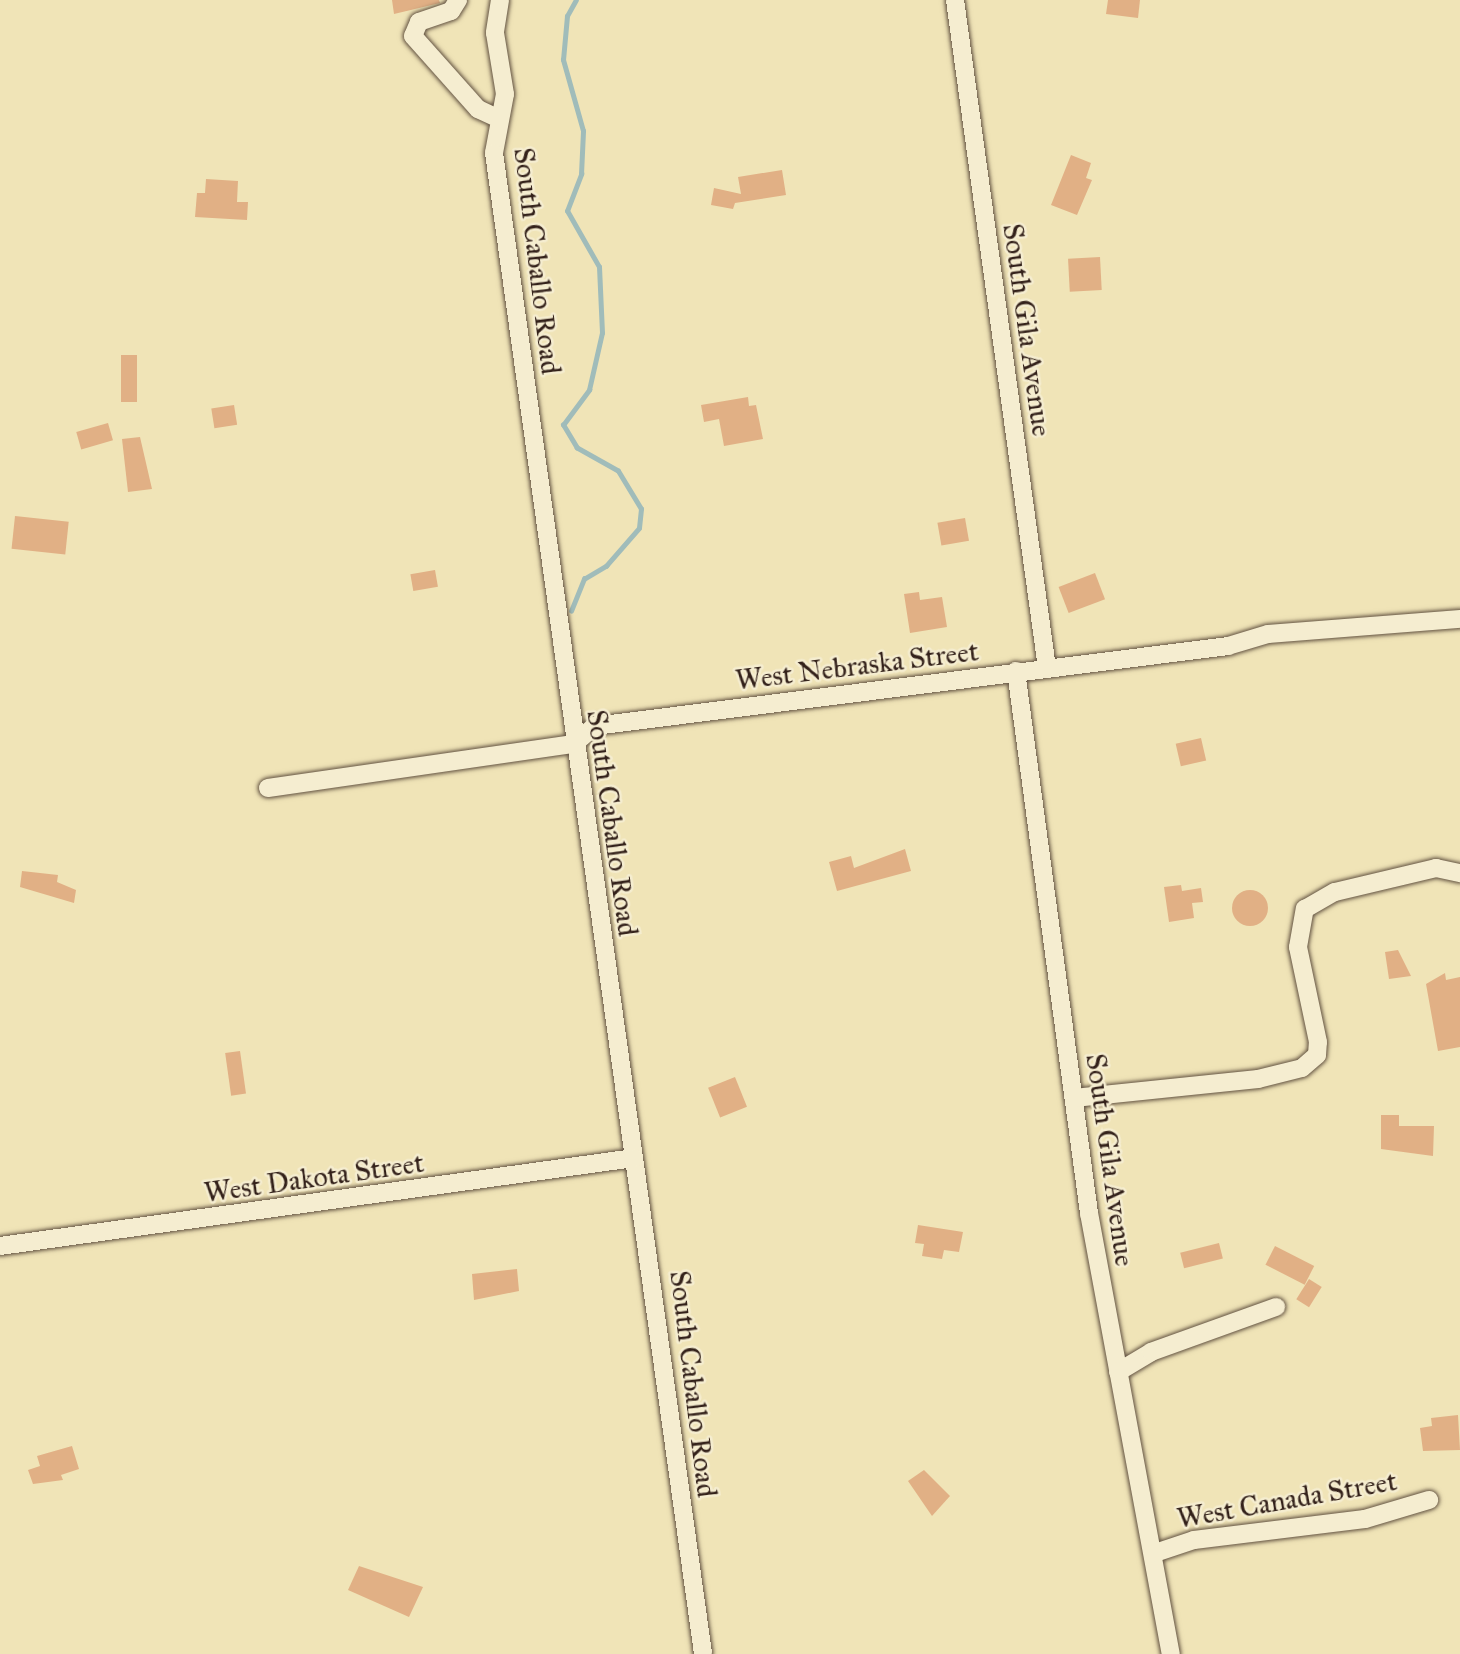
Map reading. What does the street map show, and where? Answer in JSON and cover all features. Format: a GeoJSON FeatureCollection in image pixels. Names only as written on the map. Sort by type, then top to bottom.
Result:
{"type":"FeatureCollection","features":[{"type":"Feature","properties":{"kind":"street"},"geometry":{"type":"LineString","coordinates":[[458,0],[451,11],[419,22],[414,36],[478,108],[497,118]]}},
{"type":"Feature","properties":{"kind":"street","name":"South Caballo Road"},"geometry":{"type":"LineString","coordinates":[[500,0],[495,33],[505,94],[497,118],[494,153],[574,744],[703,1654]]}},
{"type":"Feature","properties":{"kind":"street","name":"South Gila Avenue"},"geometry":{"type":"LineString","coordinates":[[955,0],[1047,667]]}},
{"type":"Feature","properties":{"kind":"street","name":"West Nebraska Street"},"geometry":{"type":"LineString","coordinates":[[268,788],[574,744],[595,726],[1228,646],[1268,634],[1460,620]]}},
{"type":"Feature","properties":{"kind":"street","name":"South Gila Avenue"},"geometry":{"type":"LineString","coordinates":[[1016,671],[1074,1098],[1118,1372],[1155,1553],[1171,1654]]}},
{"type":"Feature","properties":{"kind":"street"},"geometry":{"type":"LineString","coordinates":[[1074,1098],[1258,1079],[1302,1068],[1317,1055],[1318,1042],[1298,947],[1305,909],[1335,892],[1436,868],[1460,873]]}},
{"type":"Feature","properties":{"kind":"street","name":"West Dakota Street"},"geometry":{"type":"LineString","coordinates":[[0,1246],[634,1158]]}},
{"type":"Feature","properties":{"kind":"street"},"geometry":{"type":"LineString","coordinates":[[1118,1372],[1151,1352],[1276,1307]]}},
{"type":"Feature","properties":{"kind":"street","name":"West Canada Street"},"geometry":{"type":"LineString","coordinates":[[1155,1553],[1194,1540],[1364,1519],[1429,1500]]}},
{"type":"Feature","properties":{"kind":"building"},"geometry":{"type":"Polygon","coordinates":[[[392,0],[439,0],[440,3],[394,14],[392,0]]]}},
{"type":"Feature","properties":{"kind":"building"},"geometry":{"type":"Polygon","coordinates":[[[1108,0],[1140,0],[1138,18],[1106,14],[1108,0]]]}},
{"type":"Feature","properties":{"kind":"building"},"geometry":{"type":"Polygon","coordinates":[[[1071,155],[1091,163],[1086,178],[1092,180],[1077,215],[1051,205],[1071,155]]]}},
{"type":"Feature","properties":{"kind":"building"},"geometry":{"type":"Polygon","coordinates":[[[782,170],[786,195],[735,203],[733,209],[711,205],[714,188],[741,194],[738,177],[782,170]]]}},
{"type":"Feature","properties":{"kind":"building"},"geometry":{"type":"Polygon","coordinates":[[[206,179],[238,181],[237,202],[248,202],[247,220],[195,217],[197,193],[205,193],[206,179]]]}},
{"type":"Feature","properties":{"kind":"building"},"geometry":{"type":"Polygon","coordinates":[[[1100,257],[1102,290],[1070,292],[1068,259],[1100,257]]]}},
{"type":"Feature","properties":{"kind":"building"},"geometry":{"type":"Polygon","coordinates":[[[121,355],[137,355],[137,402],[121,402],[121,355]]]}},
{"type":"Feature","properties":{"kind":"building"},"geometry":{"type":"Polygon","coordinates":[[[748,397],[749,406],[756,405],[763,439],[724,446],[719,419],[704,422],[701,405],[748,397]]]}},
{"type":"Feature","properties":{"kind":"building"},"geometry":{"type":"Polygon","coordinates":[[[234,405],[237,425],[214,428],[211,409],[234,405]]]}},
{"type":"Feature","properties":{"kind":"building"},"geometry":{"type":"Polygon","coordinates":[[[108,423],[113,440],[81,449],[76,432],[108,423]]]}},
{"type":"Feature","properties":{"kind":"building"},"geometry":{"type":"Polygon","coordinates":[[[140,437],[152,489],[128,492],[122,439],[140,437]]]}},
{"type":"Feature","properties":{"kind":"building"},"geometry":{"type":"Polygon","coordinates":[[[15,516],[69,522],[65,554],[12,549],[15,516]]]}},
{"type":"Feature","properties":{"kind":"building"},"geometry":{"type":"Polygon","coordinates":[[[965,518],[969,541],[941,546],[937,523],[965,518]]]}},
{"type":"Feature","properties":{"kind":"building"},"geometry":{"type":"Polygon","coordinates":[[[435,570],[438,587],[413,591],[410,574],[435,570]]]}},
{"type":"Feature","properties":{"kind":"building"},"geometry":{"type":"Polygon","coordinates":[[[1095,573],[1105,599],[1069,613],[1059,587],[1095,573]]]}},
{"type":"Feature","properties":{"kind":"building"},"geometry":{"type":"Polygon","coordinates":[[[919,592],[920,600],[942,597],[947,627],[910,633],[904,594],[919,592]]]}},
{"type":"Feature","properties":{"kind":"building"},"geometry":{"type":"Polygon","coordinates":[[[1201,738],[1206,760],[1181,766],[1176,744],[1201,738]]]}},
{"type":"Feature","properties":{"kind":"building"},"geometry":{"type":"Polygon","coordinates":[[[905,849],[911,871],[837,891],[829,862],[851,856],[854,868],[905,849]]]}},
{"type":"Feature","properties":{"kind":"building"},"geometry":{"type":"Polygon","coordinates":[[[22,871],[58,875],[57,882],[76,890],[74,903],[20,887],[22,871]]]}},
{"type":"Feature","properties":{"kind":"building"},"geometry":{"type":"Polygon","coordinates":[[[1181,885],[1182,891],[1201,888],[1203,902],[1192,903],[1194,918],[1169,922],[1164,887],[1181,885]]]}},
{"type":"Feature","properties":{"kind":"building"},"geometry":{"type":"Polygon","coordinates":[[[1250,890],[1263,895],[1268,908],[1263,921],[1250,926],[1237,921],[1232,908],[1237,895],[1250,890]]]}},
{"type":"Feature","properties":{"kind":"building"},"geometry":{"type":"Polygon","coordinates":[[[1398,950],[1411,976],[1389,979],[1385,952],[1398,950]]]}},
{"type":"Feature","properties":{"kind":"building"},"geometry":{"type":"Polygon","coordinates":[[[1445,973],[1446,980],[1460,977],[1460,1047],[1438,1051],[1426,984],[1445,973]]]}},
{"type":"Feature","properties":{"kind":"building"},"geometry":{"type":"Polygon","coordinates":[[[240,1051],[246,1094],[231,1096],[225,1053],[240,1051]]]}},
{"type":"Feature","properties":{"kind":"building"},"geometry":{"type":"Polygon","coordinates":[[[735,1077],[747,1107],[720,1118],[708,1088],[735,1077]]]}},
{"type":"Feature","properties":{"kind":"building"},"geometry":{"type":"Polygon","coordinates":[[[1381,1115],[1399,1115],[1399,1126],[1434,1126],[1433,1156],[1381,1149],[1381,1115]]]}},
{"type":"Feature","properties":{"kind":"building"},"geometry":{"type":"Polygon","coordinates":[[[918,1225],[963,1232],[959,1252],[944,1250],[942,1259],[922,1256],[924,1244],[915,1243],[918,1225]]]}},
{"type":"Feature","properties":{"kind":"building"},"geometry":{"type":"Polygon","coordinates":[[[1219,1243],[1223,1259],[1184,1268],[1180,1253],[1219,1243]]]}},
{"type":"Feature","properties":{"kind":"building"},"geometry":{"type":"Polygon","coordinates":[[[1275,1246],[1314,1266],[1305,1285],[1265,1265],[1275,1246]]]}},
{"type":"Feature","properties":{"kind":"building"},"geometry":{"type":"Polygon","coordinates":[[[517,1269],[519,1291],[474,1300],[472,1274],[517,1269]]]}},
{"type":"Feature","properties":{"kind":"building"},"geometry":{"type":"Polygon","coordinates":[[[1309,1279],[1322,1287],[1309,1307],[1296,1299],[1309,1279]]]}},
{"type":"Feature","properties":{"kind":"building"},"geometry":{"type":"Polygon","coordinates":[[[1458,1415],[1460,1450],[1423,1451],[1420,1428],[1432,1426],[1431,1418],[1458,1415]]]}},
{"type":"Feature","properties":{"kind":"building"},"geometry":{"type":"Polygon","coordinates":[[[72,1446],[79,1469],[61,1475],[63,1480],[33,1484],[28,1470],[40,1466],[37,1456],[72,1446]]]}},
{"type":"Feature","properties":{"kind":"building"},"geometry":{"type":"Polygon","coordinates":[[[924,1470],[950,1496],[932,1516],[908,1481],[924,1470]]]}},
{"type":"Feature","properties":{"kind":"building"},"geometry":{"type":"Polygon","coordinates":[[[359,1566],[423,1587],[409,1617],[348,1590],[359,1566]]]}},
{"type":"Feature","properties":{"kind":"waterway"},"geometry":{"type":"LineString","coordinates":[[571,611],[584,579],[606,566],[639,528],[641,509],[618,471],[577,448],[563,425],[589,390],[602,333],[599,267],[567,211],[581,174],[583,131],[563,60],[567,16],[576,0]]}}]}
